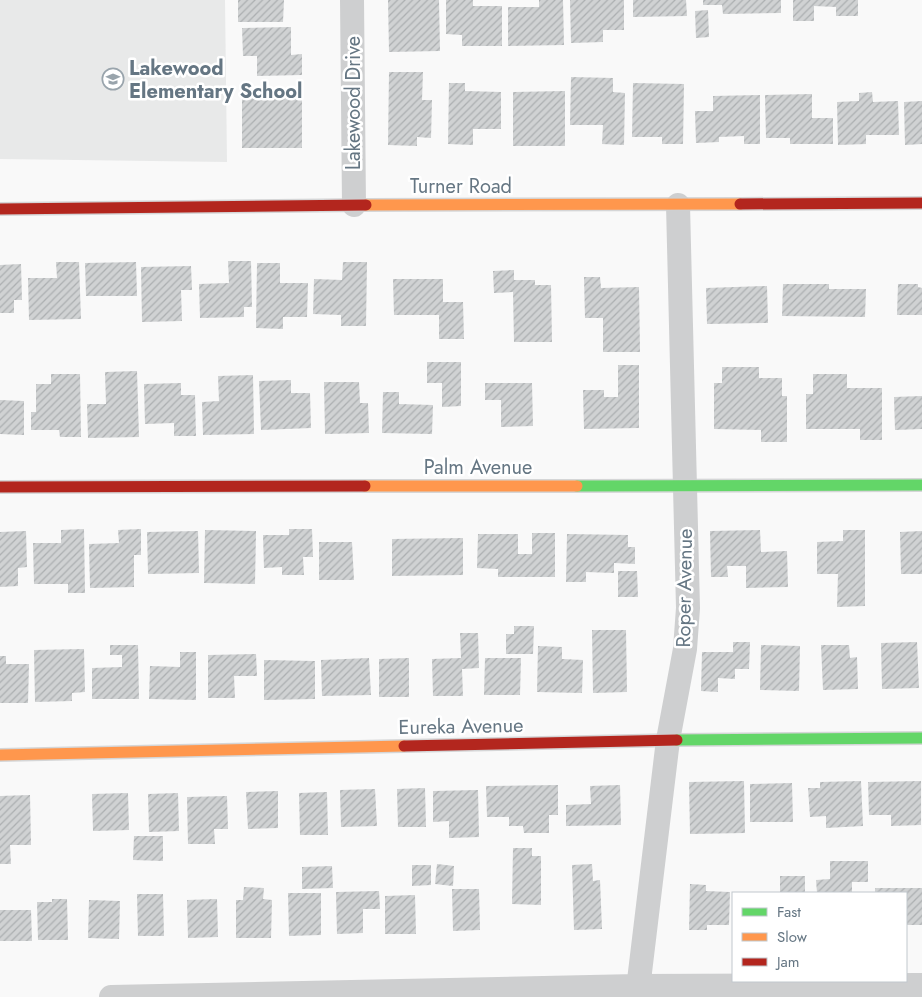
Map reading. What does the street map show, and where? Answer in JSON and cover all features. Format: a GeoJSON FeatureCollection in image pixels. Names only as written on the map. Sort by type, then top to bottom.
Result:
{"type":"FeatureCollection","features":[{"type":"Feature","properties":{"kind":"street","name":"Lakewood Drive"},"geometry":{"type":"LineString","coordinates":[[352,0],[354,205]]}},
{"type":"Feature","properties":{"kind":"street","name":"Turner Road"},"geometry":{"type":"LineString","coordinates":[[0,209],[354,205],[922,204]]}},
{"type":"Feature","properties":{"kind":"street","name":"Roper Avenue"},"geometry":{"type":"LineString","coordinates":[[637,992],[668,740],[685,649],[688,608],[678,205]]}},
{"type":"Feature","properties":{"kind":"street","name":"Palm Avenue"},"geometry":{"type":"LineString","coordinates":[[0,487],[922,485]]}},
{"type":"Feature","properties":{"kind":"street","name":"Eureka Avenue"},"geometry":{"type":"LineString","coordinates":[[0,754],[668,740],[922,738]]}},
{"type":"Feature","properties":{"kind":"street"},"geometry":{"type":"LineString","coordinates":[[111,997],[637,992],[922,985]]}},
{"type":"Feature","properties":{"kind":"shaded area","name":"Lakewood Elementary School"},"geometry":{"type":"Polygon","coordinates":[[[0,0],[225,0],[227,162],[0,159],[0,0]]]}},
{"type":"Feature","properties":{"kind":"building"},"geometry":{"type":"Polygon","coordinates":[[[238,0],[284,0],[283,22],[238,22],[238,0]]]}},
{"type":"Feature","properties":{"kind":"building"},"geometry":{"type":"Polygon","coordinates":[[[388,0],[439,0],[440,51],[389,52],[388,0]]]}},
{"type":"Feature","properties":{"kind":"building"},"geometry":{"type":"Polygon","coordinates":[[[446,0],[473,0],[473,6],[502,6],[502,46],[462,46],[462,35],[446,34],[446,0]]]}},
{"type":"Feature","properties":{"kind":"building"},"geometry":{"type":"Polygon","coordinates":[[[539,0],[563,0],[564,45],[508,46],[508,7],[539,7],[539,0]]]}},
{"type":"Feature","properties":{"kind":"building"},"geometry":{"type":"Polygon","coordinates":[[[570,0],[624,0],[624,30],[603,30],[603,42],[571,43],[570,0]]]}},
{"type":"Feature","properties":{"kind":"building"},"geometry":{"type":"Polygon","coordinates":[[[633,0],[686,0],[687,16],[633,17],[633,0]]]}},
{"type":"Feature","properties":{"kind":"building"},"geometry":{"type":"Polygon","coordinates":[[[703,0],[781,0],[781,13],[723,14],[722,5],[703,5],[703,0]]]}},
{"type":"Feature","properties":{"kind":"building"},"geometry":{"type":"Polygon","coordinates":[[[793,0],[858,0],[858,16],[836,16],[836,7],[814,6],[814,21],[793,21],[793,0]]]}},
{"type":"Feature","properties":{"kind":"building"},"geometry":{"type":"Polygon","coordinates":[[[708,10],[709,37],[696,38],[695,11],[708,10]]]}},
{"type":"Feature","properties":{"kind":"building"},"geometry":{"type":"Polygon","coordinates":[[[291,27],[291,55],[302,54],[302,75],[257,76],[257,56],[243,56],[242,28],[291,27]]]}},
{"type":"Feature","properties":{"kind":"building"},"geometry":{"type":"Polygon","coordinates":[[[389,72],[423,72],[422,100],[432,100],[431,138],[417,137],[417,146],[388,145],[389,72]]]}},
{"type":"Feature","properties":{"kind":"building"},"geometry":{"type":"Polygon","coordinates":[[[571,77],[613,78],[613,92],[625,93],[624,145],[602,144],[603,125],[570,125],[571,77]]]}},
{"type":"Feature","properties":{"kind":"building"},"geometry":{"type":"Polygon","coordinates":[[[449,83],[465,83],[465,91],[501,92],[501,129],[473,129],[473,145],[448,144],[449,83]]]}},
{"type":"Feature","properties":{"kind":"building"},"geometry":{"type":"Polygon","coordinates":[[[633,83],[684,84],[683,144],[662,144],[662,137],[632,137],[633,83]]]}},
{"type":"Feature","properties":{"kind":"building"},"geometry":{"type":"Polygon","coordinates":[[[565,91],[565,146],[513,146],[513,92],[565,91]]]}},
{"type":"Feature","properties":{"kind":"building"},"geometry":{"type":"Polygon","coordinates":[[[872,92],[873,102],[898,101],[899,135],[866,135],[866,144],[838,145],[837,102],[859,101],[859,93],[872,92]]]}},
{"type":"Feature","properties":{"kind":"building"},"geometry":{"type":"Polygon","coordinates":[[[812,94],[812,118],[833,118],[833,144],[790,144],[790,138],[766,138],[765,95],[812,94]]]}},
{"type":"Feature","properties":{"kind":"building"},"geometry":{"type":"Polygon","coordinates":[[[760,95],[760,144],[744,144],[744,136],[719,137],[719,142],[696,143],[695,111],[713,111],[713,96],[760,95]]]}},
{"type":"Feature","properties":{"kind":"building"},"geometry":{"type":"Polygon","coordinates":[[[242,96],[302,96],[302,148],[242,148],[242,96]]]}},
{"type":"Feature","properties":{"kind":"building"},"geometry":{"type":"Polygon","coordinates":[[[922,101],[922,144],[905,145],[904,102],[922,101]]]}},
{"type":"Feature","properties":{"kind":"building"},"geometry":{"type":"Polygon","coordinates":[[[228,261],[251,261],[252,307],[244,307],[244,317],[200,318],[199,284],[229,283],[228,261]]]}},
{"type":"Feature","properties":{"kind":"building"},"geometry":{"type":"Polygon","coordinates":[[[56,262],[79,262],[81,319],[29,320],[28,278],[57,278],[56,262]]]}},
{"type":"Feature","properties":{"kind":"building"},"geometry":{"type":"Polygon","coordinates":[[[136,262],[137,296],[86,296],[85,263],[136,262]]]}},
{"type":"Feature","properties":{"kind":"building"},"geometry":{"type":"Polygon","coordinates":[[[343,262],[367,262],[366,326],[341,326],[341,315],[313,314],[314,279],[342,280],[343,262]]]}},
{"type":"Feature","properties":{"kind":"building"},"geometry":{"type":"Polygon","coordinates":[[[257,263],[280,263],[280,283],[308,283],[307,317],[283,317],[283,329],[256,328],[257,263]]]}},
{"type":"Feature","properties":{"kind":"building"},"geometry":{"type":"Polygon","coordinates":[[[21,264],[22,300],[14,300],[14,313],[0,313],[0,265],[21,264]]]}},
{"type":"Feature","properties":{"kind":"building"},"geometry":{"type":"Polygon","coordinates":[[[191,266],[192,290],[181,290],[182,321],[142,322],[141,267],[191,266]]]}},
{"type":"Feature","properties":{"kind":"building"},"geometry":{"type":"Polygon","coordinates":[[[514,270],[514,280],[535,280],[535,285],[551,285],[552,342],[514,342],[513,292],[494,293],[493,271],[514,270]]]}},
{"type":"Feature","properties":{"kind":"building"},"geometry":{"type":"Polygon","coordinates":[[[584,277],[600,277],[601,288],[639,287],[640,352],[603,352],[603,318],[585,318],[584,277]]]}},
{"type":"Feature","properties":{"kind":"building"},"geometry":{"type":"Polygon","coordinates":[[[393,279],[443,279],[443,302],[463,302],[464,339],[439,339],[439,315],[394,315],[393,279]]]}},
{"type":"Feature","properties":{"kind":"building"},"geometry":{"type":"Polygon","coordinates":[[[783,284],[829,284],[829,289],[866,289],[865,317],[782,316],[783,284]]]}},
{"type":"Feature","properties":{"kind":"building"},"geometry":{"type":"Polygon","coordinates":[[[898,284],[918,284],[918,287],[922,288],[922,315],[897,315],[898,284]]]}},
{"type":"Feature","properties":{"kind":"building"},"geometry":{"type":"Polygon","coordinates":[[[767,286],[768,323],[707,324],[706,288],[767,286]]]}},
{"type":"Feature","properties":{"kind":"building"},"geometry":{"type":"Polygon","coordinates":[[[427,362],[461,362],[461,406],[442,407],[442,383],[427,383],[427,362]]]}},
{"type":"Feature","properties":{"kind":"building"},"geometry":{"type":"Polygon","coordinates":[[[618,365],[639,365],[639,428],[584,429],[583,390],[604,390],[604,397],[618,397],[618,365]]]}},
{"type":"Feature","properties":{"kind":"building"},"geometry":{"type":"Polygon","coordinates":[[[722,367],[759,367],[759,378],[782,378],[782,396],[787,396],[787,442],[761,442],[761,430],[714,429],[714,383],[722,383],[722,367]]]}},
{"type":"Feature","properties":{"kind":"building"},"geometry":{"type":"Polygon","coordinates":[[[137,371],[139,437],[88,438],[87,404],[106,404],[105,372],[137,371]]]}},
{"type":"Feature","properties":{"kind":"building"},"geometry":{"type":"Polygon","coordinates":[[[51,374],[80,374],[81,437],[60,437],[59,430],[31,430],[31,412],[36,412],[36,384],[51,384],[51,374]]]}},
{"type":"Feature","properties":{"kind":"building"},"geometry":{"type":"Polygon","coordinates":[[[813,374],[847,374],[847,388],[882,388],[882,440],[860,440],[860,429],[806,429],[806,394],[813,394],[813,374]]]}},
{"type":"Feature","properties":{"kind":"building"},"geometry":{"type":"Polygon","coordinates":[[[253,375],[254,434],[203,435],[202,402],[219,401],[218,376],[253,375]]]}},
{"type":"Feature","properties":{"kind":"building"},"geometry":{"type":"Polygon","coordinates":[[[291,380],[291,393],[310,393],[311,428],[261,430],[259,381],[291,380]]]}},
{"type":"Feature","properties":{"kind":"building"},"geometry":{"type":"Polygon","coordinates":[[[324,382],[359,382],[360,403],[368,403],[369,433],[325,434],[324,382]]]}},
{"type":"Feature","properties":{"kind":"building"},"geometry":{"type":"Polygon","coordinates":[[[181,383],[181,395],[195,395],[196,436],[174,436],[174,423],[145,424],[144,384],[181,383]]]}},
{"type":"Feature","properties":{"kind":"building"},"geometry":{"type":"Polygon","coordinates":[[[485,383],[532,383],[533,426],[501,427],[501,400],[485,400],[485,383]]]}},
{"type":"Feature","properties":{"kind":"building"},"geometry":{"type":"Polygon","coordinates":[[[383,392],[399,392],[399,404],[433,405],[432,434],[382,433],[383,392]]]}},
{"type":"Feature","properties":{"kind":"building"},"geometry":{"type":"Polygon","coordinates":[[[922,396],[922,429],[895,430],[894,397],[922,396]]]}},
{"type":"Feature","properties":{"kind":"building"},"geometry":{"type":"Polygon","coordinates":[[[0,400],[24,401],[24,435],[0,434],[0,400]]]}},
{"type":"Feature","properties":{"kind":"building"},"geometry":{"type":"Polygon","coordinates":[[[84,529],[85,593],[68,593],[68,584],[34,584],[33,543],[61,543],[61,530],[84,529]]]}},
{"type":"Feature","properties":{"kind":"building"},"geometry":{"type":"Polygon","coordinates":[[[141,529],[141,555],[134,555],[134,587],[90,588],[89,544],[119,543],[118,530],[141,529]]]}},
{"type":"Feature","properties":{"kind":"building"},"geometry":{"type":"Polygon","coordinates":[[[289,529],[312,529],[313,557],[303,557],[304,575],[282,575],[282,567],[264,568],[263,535],[289,535],[289,529]]]}},
{"type":"Feature","properties":{"kind":"building"},"geometry":{"type":"Polygon","coordinates":[[[205,530],[256,531],[255,584],[204,583],[205,530]]]}},
{"type":"Feature","properties":{"kind":"building"},"geometry":{"type":"Polygon","coordinates":[[[760,530],[761,552],[787,551],[788,587],[746,588],[746,566],[727,566],[728,577],[711,577],[710,531],[760,530]]]}},
{"type":"Feature","properties":{"kind":"building"},"geometry":{"type":"Polygon","coordinates":[[[843,530],[865,530],[865,606],[837,607],[838,574],[817,574],[817,542],[843,541],[843,530]]]}},
{"type":"Feature","properties":{"kind":"building"},"geometry":{"type":"Polygon","coordinates":[[[26,531],[27,567],[18,568],[18,586],[0,587],[0,532],[26,531]]]}},
{"type":"Feature","properties":{"kind":"building"},"geometry":{"type":"Polygon","coordinates":[[[198,531],[199,573],[148,574],[147,532],[198,531]]]}},
{"type":"Feature","properties":{"kind":"building"},"geometry":{"type":"Polygon","coordinates":[[[922,531],[922,574],[901,574],[900,532],[922,531]]]}},
{"type":"Feature","properties":{"kind":"building"},"geometry":{"type":"Polygon","coordinates":[[[532,533],[555,533],[555,577],[498,577],[498,569],[477,568],[478,534],[518,534],[518,554],[532,554],[532,533]]]}},
{"type":"Feature","properties":{"kind":"building"},"geometry":{"type":"Polygon","coordinates":[[[567,534],[628,535],[628,547],[635,547],[635,564],[614,563],[614,573],[586,572],[586,582],[566,582],[567,534]]]}},
{"type":"Feature","properties":{"kind":"building"},"geometry":{"type":"Polygon","coordinates":[[[463,538],[463,575],[392,576],[392,539],[463,538]]]}},
{"type":"Feature","properties":{"kind":"building"},"geometry":{"type":"Polygon","coordinates":[[[319,542],[352,542],[354,580],[319,580],[319,542]]]}},
{"type":"Feature","properties":{"kind":"building"},"geometry":{"type":"Polygon","coordinates":[[[618,571],[637,571],[638,597],[618,597],[618,571]]]}},
{"type":"Feature","properties":{"kind":"building"},"geometry":{"type":"Polygon","coordinates":[[[514,626],[534,626],[533,654],[506,654],[506,634],[514,634],[514,626]]]}},
{"type":"Feature","properties":{"kind":"building"},"geometry":{"type":"Polygon","coordinates":[[[592,630],[626,630],[627,692],[593,693],[592,630]]]}},
{"type":"Feature","properties":{"kind":"building"},"geometry":{"type":"Polygon","coordinates":[[[460,633],[478,633],[479,668],[462,669],[463,696],[433,696],[432,659],[461,658],[460,633]]]}},
{"type":"Feature","properties":{"kind":"building"},"geometry":{"type":"Polygon","coordinates":[[[733,642],[750,642],[749,669],[735,669],[735,679],[718,678],[718,692],[701,691],[702,652],[733,652],[733,642]]]}},
{"type":"Feature","properties":{"kind":"building"},"geometry":{"type":"Polygon","coordinates":[[[917,642],[919,688],[882,689],[881,643],[917,642]]]}},
{"type":"Feature","properties":{"kind":"building"},"geometry":{"type":"Polygon","coordinates":[[[110,645],[138,645],[139,699],[92,699],[92,668],[122,667],[122,655],[110,655],[110,645]]]}},
{"type":"Feature","properties":{"kind":"building"},"geometry":{"type":"Polygon","coordinates":[[[761,645],[800,646],[799,691],[760,690],[761,645]]]}},
{"type":"Feature","properties":{"kind":"building"},"geometry":{"type":"Polygon","coordinates":[[[821,645],[849,645],[850,658],[857,657],[858,689],[823,690],[821,645]]]}},
{"type":"Feature","properties":{"kind":"building"},"geometry":{"type":"Polygon","coordinates":[[[538,646],[562,647],[562,659],[583,660],[582,693],[537,692],[538,646]]]}},
{"type":"Feature","properties":{"kind":"building"},"geometry":{"type":"Polygon","coordinates":[[[84,649],[85,692],[72,693],[72,701],[35,702],[34,650],[84,649]]]}},
{"type":"Feature","properties":{"kind":"building"},"geometry":{"type":"Polygon","coordinates":[[[180,652],[196,652],[196,700],[149,699],[150,666],[180,667],[180,652]]]}},
{"type":"Feature","properties":{"kind":"building"},"geometry":{"type":"Polygon","coordinates":[[[256,654],[257,676],[234,676],[235,698],[208,698],[208,655],[256,654]]]}},
{"type":"Feature","properties":{"kind":"building"},"geometry":{"type":"Polygon","coordinates":[[[0,656],[6,656],[6,664],[29,664],[28,703],[0,703],[0,656]]]}},
{"type":"Feature","properties":{"kind":"building"},"geometry":{"type":"Polygon","coordinates":[[[369,658],[371,695],[322,696],[321,660],[369,658]]]}},
{"type":"Feature","properties":{"kind":"building"},"geometry":{"type":"Polygon","coordinates":[[[409,658],[409,697],[379,697],[379,659],[409,658]]]}},
{"type":"Feature","properties":{"kind":"building"},"geometry":{"type":"Polygon","coordinates":[[[485,658],[521,658],[520,695],[484,695],[485,658]]]}},
{"type":"Feature","properties":{"kind":"building"},"geometry":{"type":"Polygon","coordinates":[[[264,660],[315,661],[315,699],[264,700],[264,660]]]}},
{"type":"Feature","properties":{"kind":"building"},"geometry":{"type":"Polygon","coordinates":[[[744,781],[745,833],[690,834],[689,782],[744,781]]]}},
{"type":"Feature","properties":{"kind":"building"},"geometry":{"type":"Polygon","coordinates":[[[861,781],[863,826],[826,828],[826,816],[810,817],[808,788],[820,788],[820,782],[861,781]]]}},
{"type":"Feature","properties":{"kind":"building"},"geometry":{"type":"Polygon","coordinates":[[[921,781],[921,825],[891,826],[891,815],[869,815],[868,782],[921,781]]]}},
{"type":"Feature","properties":{"kind":"building"},"geometry":{"type":"Polygon","coordinates":[[[792,783],[793,822],[750,822],[750,784],[792,783]]]}},
{"type":"Feature","properties":{"kind":"building"},"geometry":{"type":"Polygon","coordinates":[[[558,785],[558,815],[549,815],[549,833],[524,833],[523,826],[509,826],[509,817],[487,817],[486,786],[558,785]]]}},
{"type":"Feature","properties":{"kind":"building"},"geometry":{"type":"Polygon","coordinates":[[[620,785],[621,825],[566,826],[566,805],[591,804],[590,786],[620,785]]]}},
{"type":"Feature","properties":{"kind":"building"},"geometry":{"type":"Polygon","coordinates":[[[425,788],[426,827],[398,827],[397,789],[425,788]]]}},
{"type":"Feature","properties":{"kind":"building"},"geometry":{"type":"Polygon","coordinates":[[[375,789],[377,826],[341,827],[340,790],[375,789]]]}},
{"type":"Feature","properties":{"kind":"building"},"geometry":{"type":"Polygon","coordinates":[[[478,790],[479,837],[449,838],[449,821],[433,822],[433,791],[478,790]]]}},
{"type":"Feature","properties":{"kind":"building"},"geometry":{"type":"Polygon","coordinates":[[[278,791],[278,828],[248,829],[246,792],[278,791]]]}},
{"type":"Feature","properties":{"kind":"building"},"geometry":{"type":"Polygon","coordinates":[[[327,792],[328,835],[300,835],[299,793],[327,792]]]}},
{"type":"Feature","properties":{"kind":"building"},"geometry":{"type":"Polygon","coordinates":[[[128,793],[129,830],[93,831],[92,794],[128,793]]]}},
{"type":"Feature","properties":{"kind":"building"},"geometry":{"type":"Polygon","coordinates":[[[178,793],[179,831],[149,832],[148,794],[178,793]]]}},
{"type":"Feature","properties":{"kind":"building"},"geometry":{"type":"Polygon","coordinates":[[[30,795],[31,845],[10,845],[11,864],[0,864],[0,796],[30,795]]]}},
{"type":"Feature","properties":{"kind":"building"},"geometry":{"type":"Polygon","coordinates":[[[227,796],[228,829],[214,829],[215,844],[188,844],[187,797],[227,796]]]}},
{"type":"Feature","properties":{"kind":"building"},"geometry":{"type":"Polygon","coordinates":[[[134,836],[163,836],[163,861],[133,860],[134,836]]]}},
{"type":"Feature","properties":{"kind":"building"},"geometry":{"type":"Polygon","coordinates":[[[513,848],[532,848],[532,856],[541,856],[541,905],[512,904],[513,848]]]}},
{"type":"Feature","properties":{"kind":"building"},"geometry":{"type":"Polygon","coordinates":[[[830,861],[868,861],[868,882],[852,882],[852,892],[817,892],[816,880],[830,879],[830,861]]]}},
{"type":"Feature","properties":{"kind":"building"},"geometry":{"type":"Polygon","coordinates":[[[437,864],[454,866],[453,886],[435,884],[437,864]]]}},
{"type":"Feature","properties":{"kind":"building"},"geometry":{"type":"Polygon","coordinates":[[[592,864],[593,881],[600,880],[602,929],[574,930],[572,865],[592,864]]]}},
{"type":"Feature","properties":{"kind":"building"},"geometry":{"type":"Polygon","coordinates":[[[412,865],[431,865],[431,885],[412,886],[412,865]]]}},
{"type":"Feature","properties":{"kind":"building"},"geometry":{"type":"Polygon","coordinates":[[[332,866],[333,888],[302,889],[302,867],[332,866]]]}},
{"type":"Feature","properties":{"kind":"building"},"geometry":{"type":"Polygon","coordinates":[[[780,876],[805,876],[805,892],[780,892],[780,876]]]}},
{"type":"Feature","properties":{"kind":"building"},"geometry":{"type":"Polygon","coordinates":[[[690,884],[706,885],[706,891],[730,892],[729,925],[707,925],[707,930],[689,930],[690,884]]]}},
{"type":"Feature","properties":{"kind":"building"},"geometry":{"type":"Polygon","coordinates":[[[244,887],[264,888],[263,899],[272,900],[271,938],[236,938],[236,900],[243,900],[244,887]]]}},
{"type":"Feature","properties":{"kind":"building"},"geometry":{"type":"Polygon","coordinates":[[[875,888],[922,888],[922,925],[907,925],[907,892],[875,892],[875,888]]]}},
{"type":"Feature","properties":{"kind":"building"},"geometry":{"type":"Polygon","coordinates":[[[452,889],[479,889],[480,930],[453,931],[452,889]]]}},
{"type":"Feature","properties":{"kind":"building"},"geometry":{"type":"Polygon","coordinates":[[[379,891],[380,909],[363,909],[363,933],[337,934],[336,892],[379,891]]]}},
{"type":"Feature","properties":{"kind":"building"},"geometry":{"type":"Polygon","coordinates":[[[288,893],[321,893],[321,935],[289,936],[288,893]]]}},
{"type":"Feature","properties":{"kind":"building"},"geometry":{"type":"Polygon","coordinates":[[[137,894],[163,894],[164,936],[138,936],[137,894]]]}},
{"type":"Feature","properties":{"kind":"building"},"geometry":{"type":"Polygon","coordinates":[[[415,895],[416,934],[385,934],[385,896],[415,895]]]}},
{"type":"Feature","properties":{"kind":"building"},"geometry":{"type":"Polygon","coordinates":[[[52,899],[67,899],[68,940],[38,940],[37,902],[52,902],[52,899]]]}},
{"type":"Feature","properties":{"kind":"building"},"geometry":{"type":"Polygon","coordinates":[[[217,899],[218,937],[188,938],[187,900],[217,899]]]}},
{"type":"Feature","properties":{"kind":"building"},"geometry":{"type":"Polygon","coordinates":[[[89,900],[120,901],[119,939],[88,938],[89,900]]]}},
{"type":"Feature","properties":{"kind":"building"},"geometry":{"type":"Polygon","coordinates":[[[0,910],[31,910],[32,941],[0,941],[0,910]]]}},
{"type":"Feature","properties":{"kind":"traffic: fast"},"geometry":{"type":"LineString","coordinates":[[577,486],[922,485]]}},
{"type":"Feature","properties":{"kind":"traffic: fast"},"geometry":{"type":"LineString","coordinates":[[677,740],[922,738]]}},
{"type":"Feature","properties":{"kind":"traffic: slow"},"geometry":{"type":"LineString","coordinates":[[366,205],[740,204]]}},
{"type":"Feature","properties":{"kind":"traffic: slow"},"geometry":{"type":"LineString","coordinates":[[365,486],[577,486]]}},
{"type":"Feature","properties":{"kind":"traffic: slow"},"geometry":{"type":"LineString","coordinates":[[0,755],[404,746]]}},
{"type":"Feature","properties":{"kind":"traffic: jam"},"geometry":{"type":"LineString","coordinates":[[740,204],[922,203]]}},
{"type":"Feature","properties":{"kind":"traffic: jam"},"geometry":{"type":"LineString","coordinates":[[0,209],[366,205]]}},
{"type":"Feature","properties":{"kind":"traffic: jam"},"geometry":{"type":"LineString","coordinates":[[0,487],[365,486]]}},
{"type":"Feature","properties":{"kind":"traffic: jam"},"geometry":{"type":"LineString","coordinates":[[404,746],[677,740]]}},
{"type":"Feature","properties":{"kind":"place","name":"Lakewood Elementary School"},"geometry":{"type":"Point","coordinates":[113,79]}}]}
